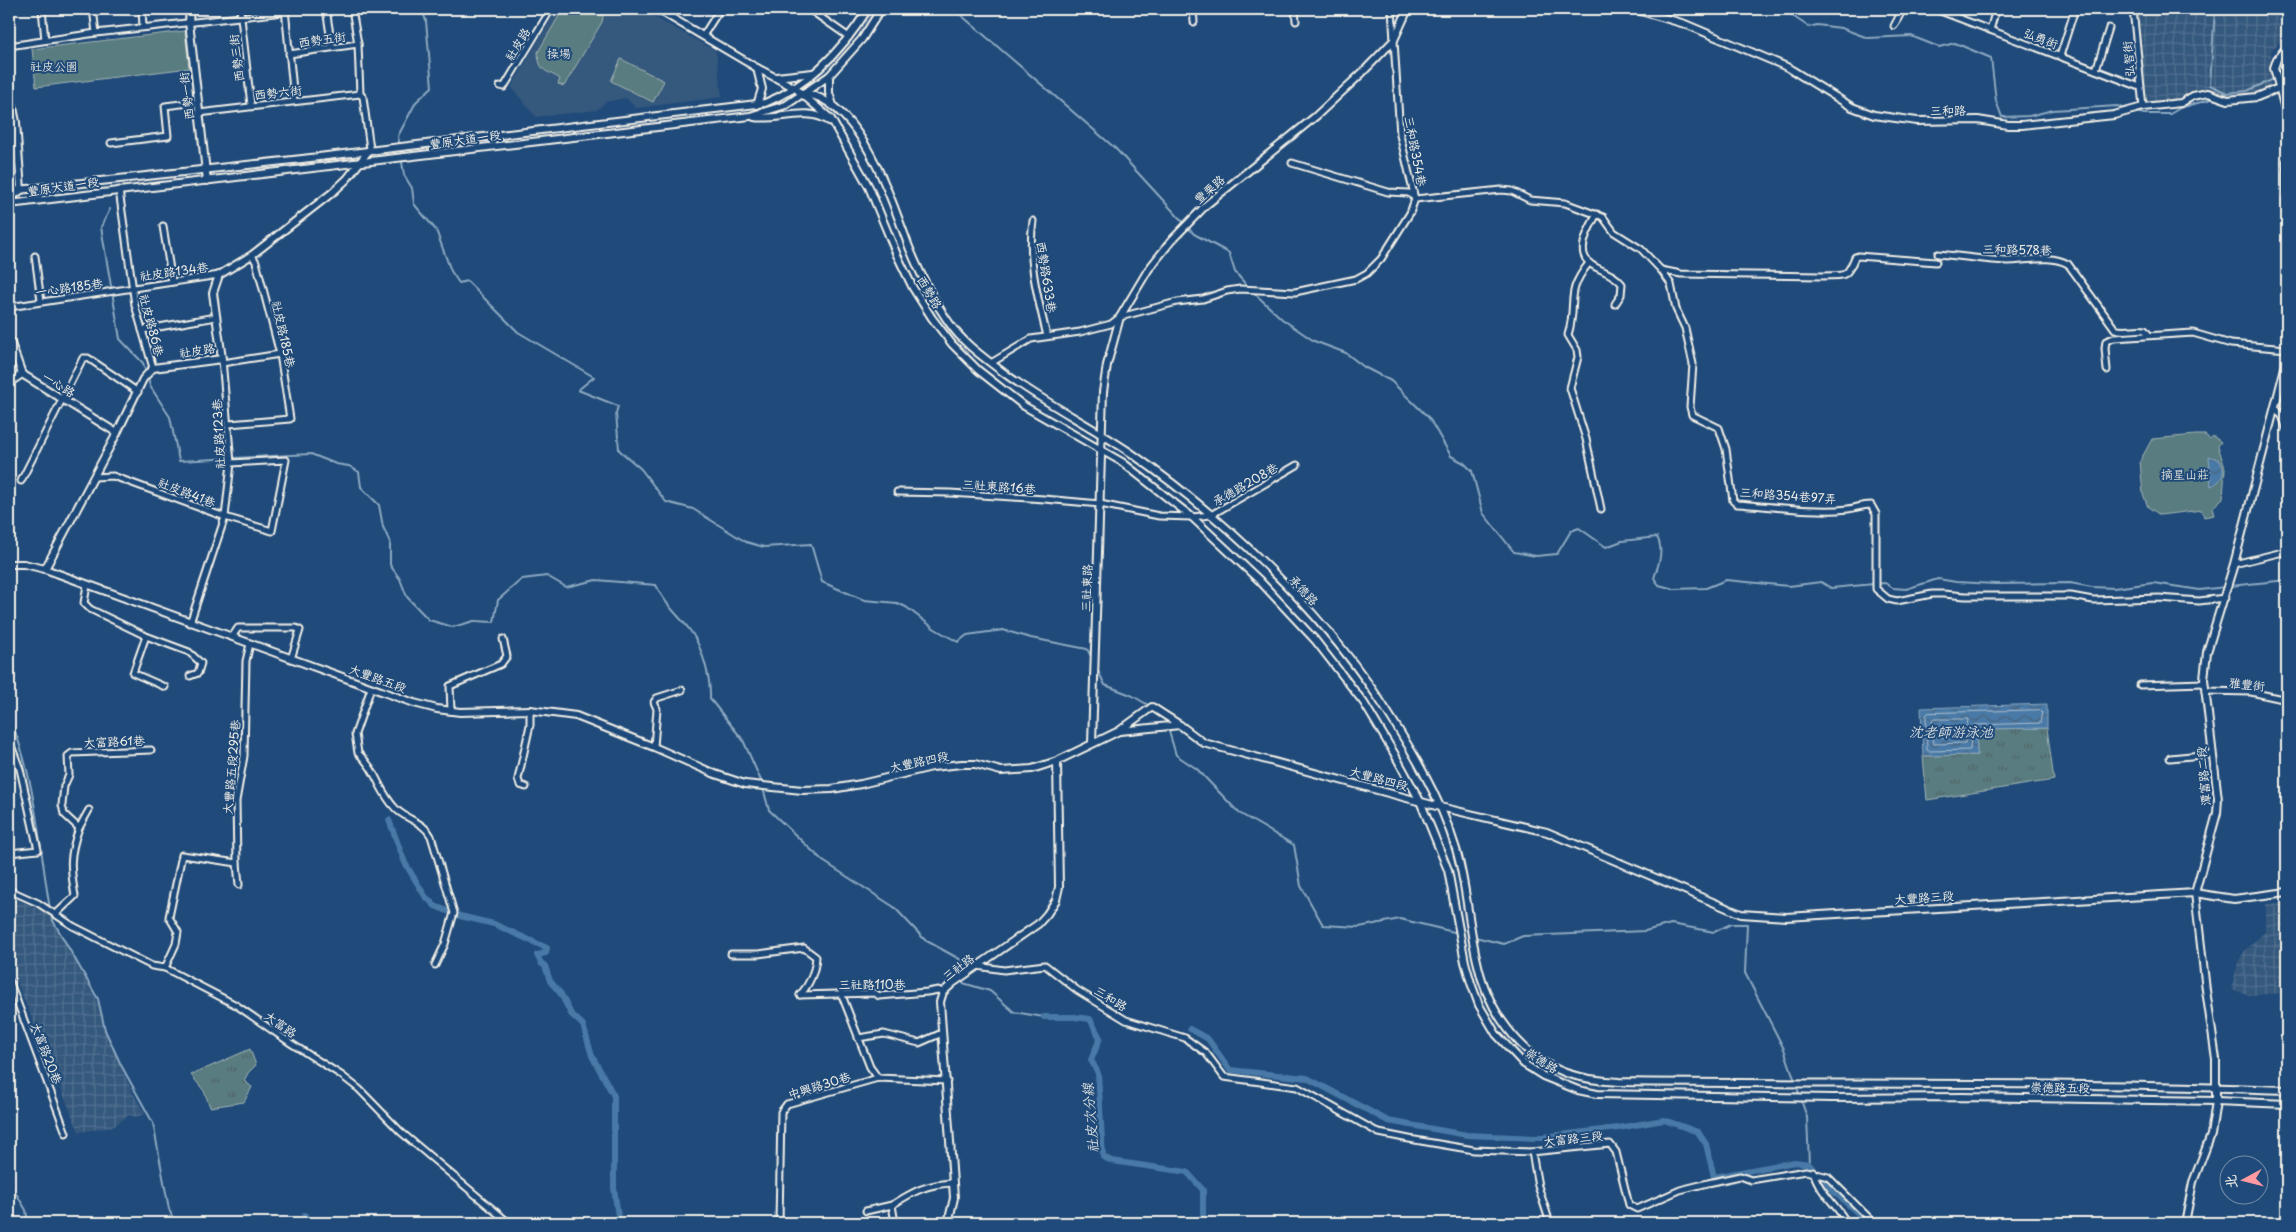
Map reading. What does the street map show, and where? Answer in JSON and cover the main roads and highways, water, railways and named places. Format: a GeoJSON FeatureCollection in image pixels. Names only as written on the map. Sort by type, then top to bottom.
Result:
{"type":"FeatureCollection","features":[{"type":"Feature","properties":{"kind":"water"},"geometry":{"type":"Polygon","coordinates":[[[2209,456],[2218,459],[2223,467],[2221,478],[2211,486],[2209,456]]]}},
{"type":"Feature","properties":{"kind":"water","name":"沈老師游泳池"},"geometry":{"type":"Polygon","coordinates":[[[2047,704],[2047,728],[1976,729],[1977,755],[1923,756],[1921,708],[2047,704]]]}},
{"type":"Feature","properties":{"kind":"waterway"},"geometry":{"type":"LineString","coordinates":[[422,9],[426,21],[432,87],[416,102],[398,136],[404,175],[412,188],[414,204],[436,230],[451,271],[459,283],[467,281],[518,332],[594,377],[578,390],[618,406],[616,413],[619,450],[641,469],[666,502],[693,509],[746,542],[764,547],[811,544],[822,582],[864,600],[897,603],[958,642],[967,635],[1003,630],[1031,638],[1087,649],[1092,658]]}},
{"type":"Feature","properties":{"kind":"waterway"},"geometry":{"type":"LineString","coordinates":[[954,9],[1116,149],[1194,234],[1229,253],[1235,272],[1249,288]]}},
{"type":"Feature","properties":{"kind":"waterway"},"geometry":{"type":"LineString","coordinates":[[1782,9],[1809,27],[1817,25],[1841,28],[1868,38],[1911,36],[1939,47],[1955,43],[1991,58],[1996,101],[2002,117],[2029,116],[2053,110],[2117,106],[2126,109]]}},
{"type":"Feature","properties":{"kind":"waterway"},"geometry":{"type":"LineString","coordinates":[[2215,9],[2210,85],[2227,93],[2247,91],[2287,73]]}},
{"type":"Feature","properties":{"kind":"waterway"},"geometry":{"type":"LineString","coordinates":[[2222,96],[2227,93]]}},
{"type":"Feature","properties":{"kind":"waterway"},"geometry":{"type":"LineString","coordinates":[[2136,112],[2144,114],[2170,114],[2180,108],[2215,98]]}},
{"type":"Feature","properties":{"kind":"waterway"},"geometry":{"type":"LineString","coordinates":[[110,209],[101,227],[120,339],[143,363],[146,373]]}},
{"type":"Feature","properties":{"kind":"waterway"},"geometry":{"type":"LineString","coordinates":[[1252,291],[1282,319],[1314,341],[1346,353],[1364,367],[1391,381],[1429,418],[1451,456],[1464,463],[1472,471],[1483,513],[1514,552],[1536,556],[1557,554],[1571,531],[1579,528],[1606,547],[1622,541],[1657,537],[1660,552],[1654,578],[1659,585],[1674,589],[1706,588],[1726,580],[1789,586],[1821,582],[1831,588],[1885,583],[1893,588],[1906,589],[1938,579],[1995,584],[2070,583],[2114,588],[2153,583],[2200,590],[2225,587]]}},
{"type":"Feature","properties":{"kind":"waterway"},"geometry":{"type":"LineString","coordinates":[[148,378],[150,386],[170,417],[179,461],[311,454],[336,464],[349,466],[359,472],[361,487],[379,505],[383,527],[390,542],[390,565],[400,579],[407,597],[429,620],[453,627],[474,621],[494,622],[498,600],[522,579],[547,576],[566,587],[596,580],[656,585],[667,603],[694,636],[705,662],[710,699],[743,740],[762,783]]}},
{"type":"Feature","properties":{"kind":"waterway"},"geometry":{"type":"LineString","coordinates":[[2230,586],[2287,580]]}},
{"type":"Feature","properties":{"kind":"waterway"},"geometry":{"type":"LineString","coordinates":[[1097,669],[1105,685],[1131,695],[1150,706]]}},
{"type":"Feature","properties":{"kind":"waterway"},"geometry":{"type":"LineString","coordinates":[[9,717],[18,740],[31,787],[50,909]]}},
{"type":"Feature","properties":{"kind":"waterway"},"geometry":{"type":"LineString","coordinates":[[1165,718],[1176,755],[1197,769],[1239,813],[1294,845],[1301,886],[1323,925],[1359,927],[1400,919],[1458,933]]}},
{"type":"Feature","properties":{"kind":"waterway"},"geometry":{"type":"LineString","coordinates":[[763,788],[769,810],[823,861],[894,907],[925,940],[963,961],[963,973]]}},
{"type":"Feature","properties":{"kind":"waterway"},"geometry":{"type":"LineString","coordinates":[[389,820],[405,863],[425,896],[435,906],[460,916],[494,924],[547,948],[546,953],[537,955],[545,966],[550,981],[561,994],[571,1014],[583,1025],[592,1056],[614,1096],[614,1188],[619,1223]]}},
{"type":"Feature","properties":{"kind":"waterway"},"geometry":{"type":"LineString","coordinates":[[51,914],[52,919],[98,999],[105,1030],[121,1065],[153,1123],[169,1209],[175,1223]]}},
{"type":"Feature","properties":{"kind":"waterway"},"geometry":{"type":"LineString","coordinates":[[1475,937],[1504,944],[1523,936],[1645,931],[1671,924],[1714,932],[1731,924],[1747,924],[1745,973],[1784,1049],[1795,1081]]}},
{"type":"Feature","properties":{"kind":"waterway"},"geometry":{"type":"LineString","coordinates":[[963,978],[963,983],[990,991],[1014,1012],[1044,1017]]}},
{"type":"Feature","properties":{"kind":"waterway","name":"社皮次分線"},"geometry":{"type":"LineString","coordinates":[[1044,1017],[1090,1019],[1100,1038],[1091,1060],[1098,1073],[1103,1157],[1112,1161],[1187,1172],[1203,1190],[1203,1223]]}},
{"type":"Feature","properties":{"kind":"waterway"},"geometry":{"type":"LineString","coordinates":[[1190,1029],[1208,1039],[1230,1070],[1307,1078],[1388,1121],[1467,1135],[1535,1138],[1618,1128],[1664,1120],[1698,1132],[1706,1144],[1714,1177],[1795,1162],[1809,1164],[1822,1181],[1869,1223]]}},
{"type":"Feature","properties":{"kind":"waterway"},"geometry":{"type":"LineString","coordinates":[[1796,1086],[1800,1095]]}},
{"type":"Feature","properties":{"kind":"waterway"},"geometry":{"type":"LineString","coordinates":[[1801,1100],[1807,1117],[1809,1164]]}},
{"type":"Feature","properties":{"kind":"waterway"},"geometry":{"type":"LineString","coordinates":[[9,1182],[26,1210],[28,1223]]}},
{"type":"Feature","properties":{"kind":"waterway"},"geometry":{"type":"LineString","coordinates":[[305,1215],[308,1223]]}},
{"type":"Feature","properties":{"kind":"park label","name":"操場"},"geometry":{"type":"Point","coordinates":[559,53]}},
{"type":"Feature","properties":{"kind":"park label","name":"社皮公園"},"geometry":{"type":"Point","coordinates":[54,66]}},
{"type":"Feature","properties":{"kind":"park label","name":"摘星山莊"},"geometry":{"type":"Point","coordinates":[2185,474]}}]}
